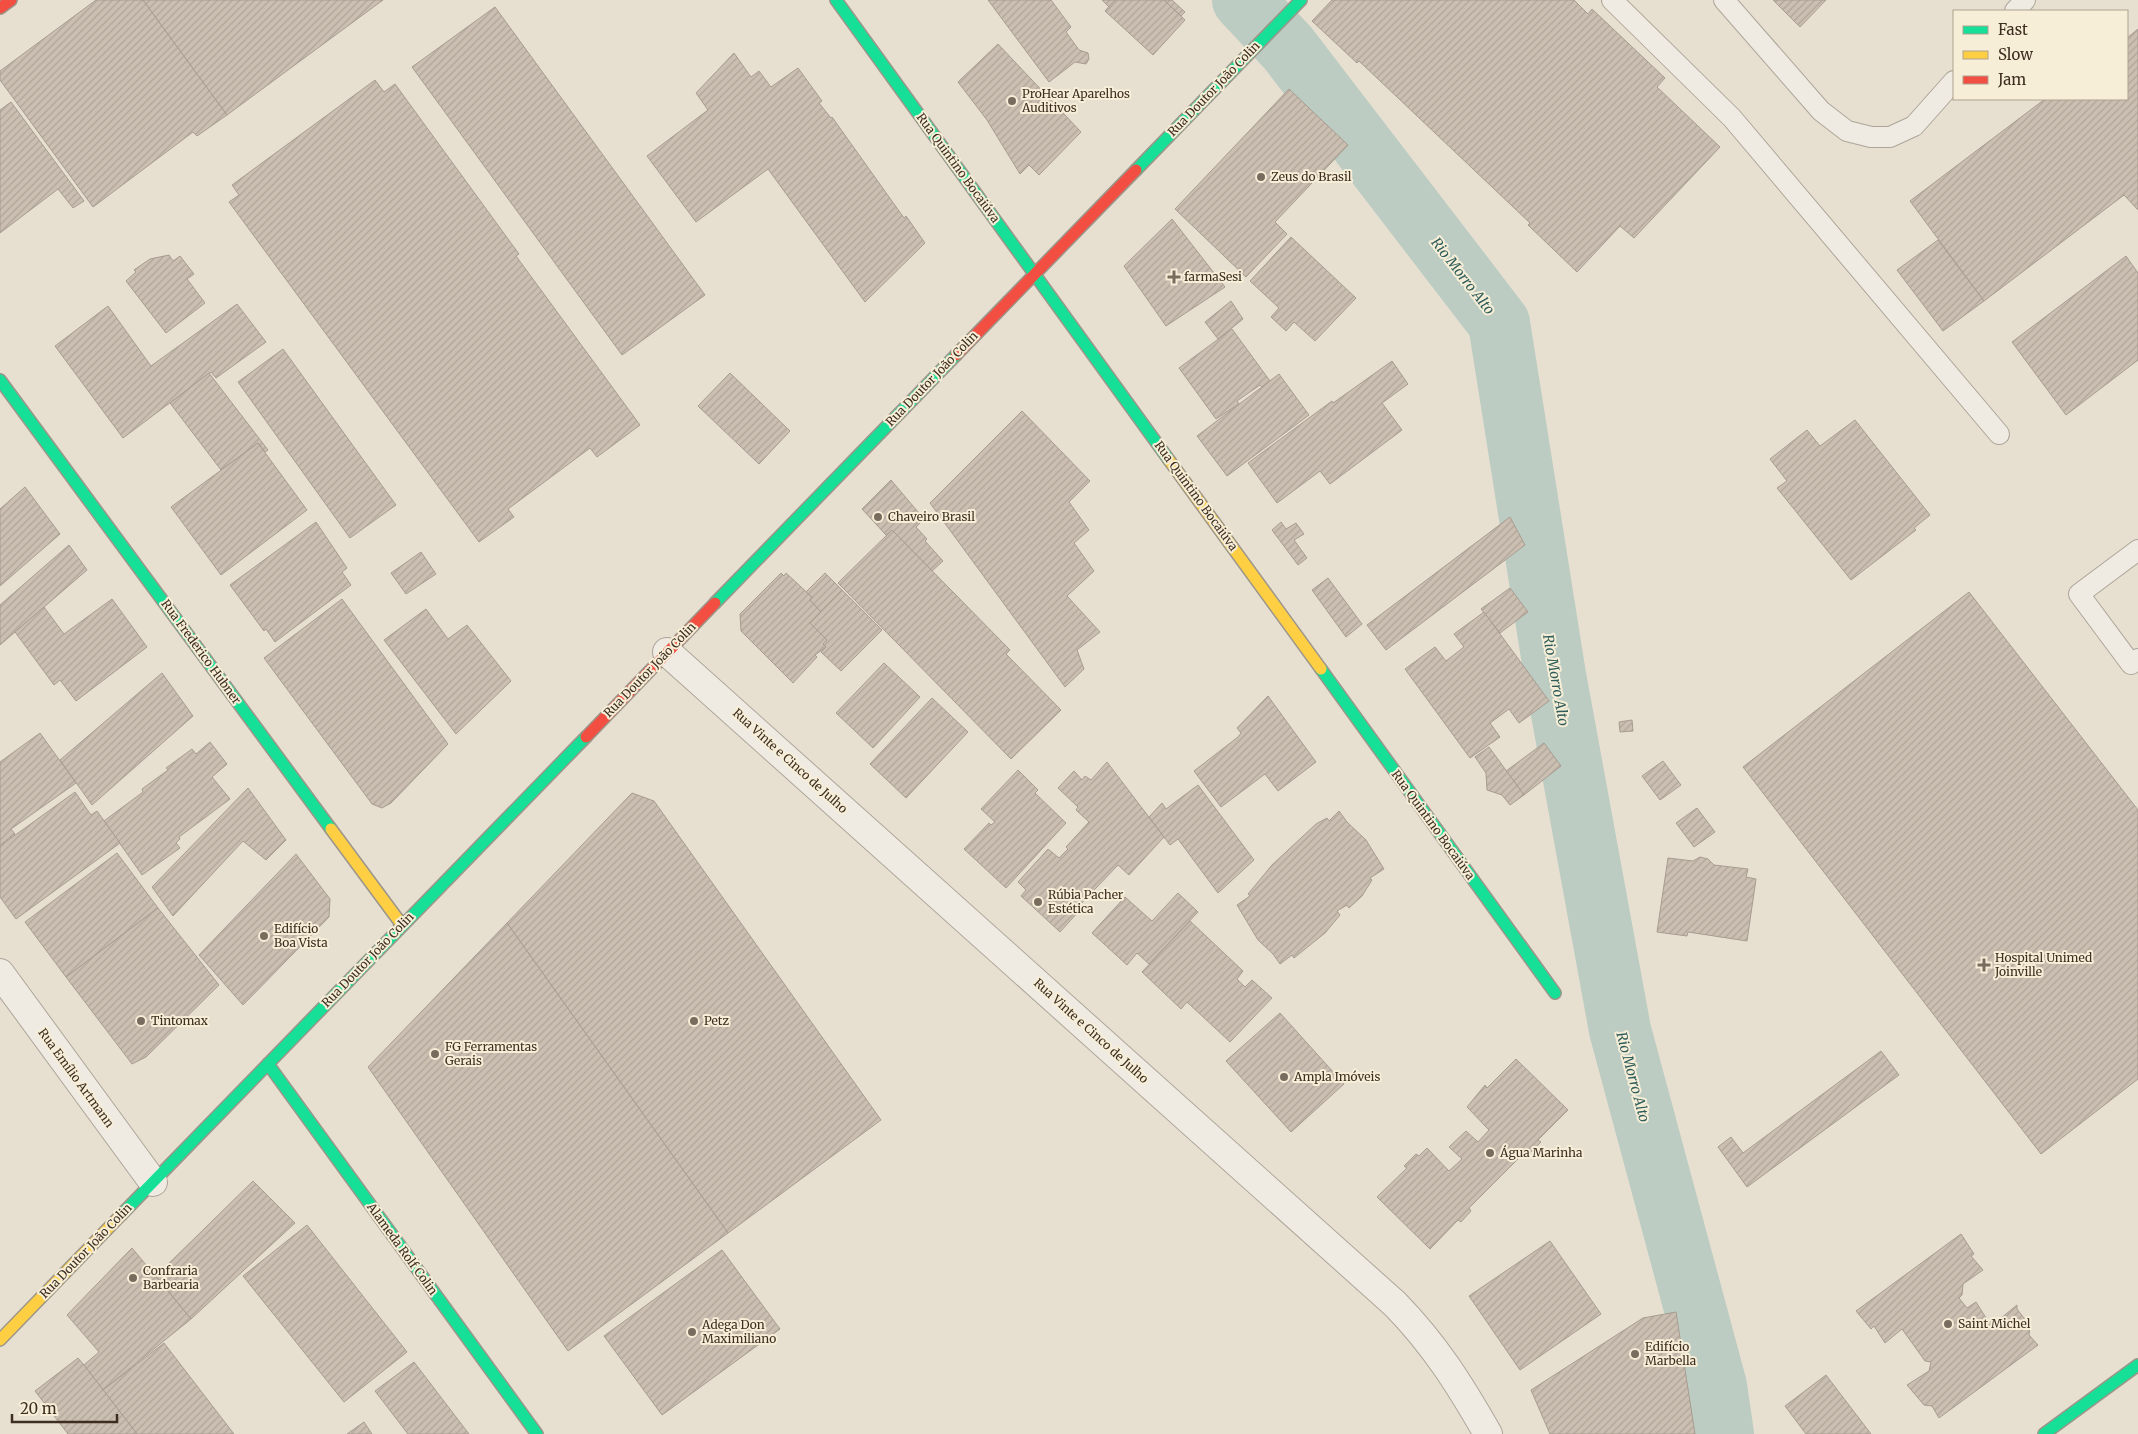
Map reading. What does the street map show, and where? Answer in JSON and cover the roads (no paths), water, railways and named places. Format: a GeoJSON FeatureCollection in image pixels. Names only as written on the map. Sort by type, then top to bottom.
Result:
{"type":"FeatureCollection","features":[{"type":"Feature","properties":{"kind":"street"},"geometry":{"type":"LineString","coordinates":[[0,8],[11,0]]}},
{"type":"Feature","properties":{"kind":"street","name":"Rua Quintino Bocaiúva"},"geometry":{"type":"LineString","coordinates":[[836,0],[1555,993]]}},
{"type":"Feature","properties":{"kind":"street","name":"Rua Doutor João Colin"},"geometry":{"type":"LineString","coordinates":[[0,1340],[1300,1]]}},
{"type":"Feature","properties":{"kind":"street","name":"Rua Frederico Hubner"},"geometry":{"type":"LineString","coordinates":[[0,380],[402,925]]}},
{"type":"Feature","properties":{"kind":"street","name":"Rua Vinte e Cinco de Julho"},"geometry":{"type":"LineString","coordinates":[[667,652],[1395,1304],[1424,1333],[1447,1366],[1488,1434]]}},
{"type":"Feature","properties":{"kind":"street","name":"Rua Emílio Artmann"},"geometry":{"type":"LineString","coordinates":[[0,973],[153,1182]]}},
{"type":"Feature","properties":{"kind":"street","name":"Alameda Rolf Colin"},"geometry":{"type":"LineString","coordinates":[[268,1064],[537,1434]]}},
{"type":"Feature","properties":{"kind":"street"},"geometry":{"type":"LineString","coordinates":[[2044,1434],[2138,1365]]}},
{"type":"Feature","properties":{"kind":"lane"},"geometry":{"type":"LineString","coordinates":[[1612,0],[1732,118],[1999,434]]}},
{"type":"Feature","properties":{"kind":"lane"},"geometry":{"type":"LineString","coordinates":[[1724,0],[1821,111],[1846,131],[1871,137],[1890,137],[1914,126],[1953,81]]}},
{"type":"Feature","properties":{"kind":"lane"},"geometry":{"type":"LineString","coordinates":[[2016,10],[2025,0]]}},
{"type":"Feature","properties":{"kind":"lane"},"geometry":{"type":"LineString","coordinates":[[2138,550],[2079,594],[2131,664],[2138,659]]}},
{"type":"Feature","properties":{"kind":"waterway","name":"Rio Morro Alto"},"geometry":{"type":"LineString","coordinates":[[1243,0],[1288,48],[1499,323],[1555,675],[1620,1030],[1716,1386],[1723,1434]]}},
{"type":"Feature","properties":{"kind":"place","name":"ProHear Aparelhos Auditivos"},"geometry":{"type":"Point","coordinates":[1012,101]}},
{"type":"Feature","properties":{"kind":"place","name":"Zeus do Brasil"},"geometry":{"type":"Point","coordinates":[1261,177]}},
{"type":"Feature","properties":{"kind":"place","name":"farmaSesi"},"geometry":{"type":"Point","coordinates":[1174,277]}},
{"type":"Feature","properties":{"kind":"place","name":"Chaveiro Brasil"},"geometry":{"type":"Point","coordinates":[878,517]}},
{"type":"Feature","properties":{"kind":"place","name":"Rúbia Pacher Estética"},"geometry":{"type":"Point","coordinates":[1038,902]}},
{"type":"Feature","properties":{"kind":"place","name":"Edifício Boa Vista"},"geometry":{"type":"Point","coordinates":[264,936]}},
{"type":"Feature","properties":{"kind":"place","name":"Hospital Unimed Joinville"},"geometry":{"type":"Point","coordinates":[1984,965]}},
{"type":"Feature","properties":{"kind":"place","name":"Tintomax"},"geometry":{"type":"Point","coordinates":[141,1021]}},
{"type":"Feature","properties":{"kind":"place","name":"Petz"},"geometry":{"type":"Point","coordinates":[694,1021]}},
{"type":"Feature","properties":{"kind":"place","name":"FG Ferramentas Gerais"},"geometry":{"type":"Point","coordinates":[435,1054]}},
{"type":"Feature","properties":{"kind":"place","name":"Ampla Imóveis"},"geometry":{"type":"Point","coordinates":[1284,1077]}},
{"type":"Feature","properties":{"kind":"place","name":"Água Marinha"},"geometry":{"type":"Point","coordinates":[1490,1153]}},
{"type":"Feature","properties":{"kind":"place","name":"Confraria Barbearia"},"geometry":{"type":"Point","coordinates":[133,1278]}},
{"type":"Feature","properties":{"kind":"place","name":"Saint Michel"},"geometry":{"type":"Point","coordinates":[1948,1324]}},
{"type":"Feature","properties":{"kind":"place","name":"Adega Don Maximiliano"},"geometry":{"type":"Point","coordinates":[692,1332]}},
{"type":"Feature","properties":{"kind":"place","name":"Edifício Marbella"},"geometry":{"type":"Point","coordinates":[1635,1354]}}]}
